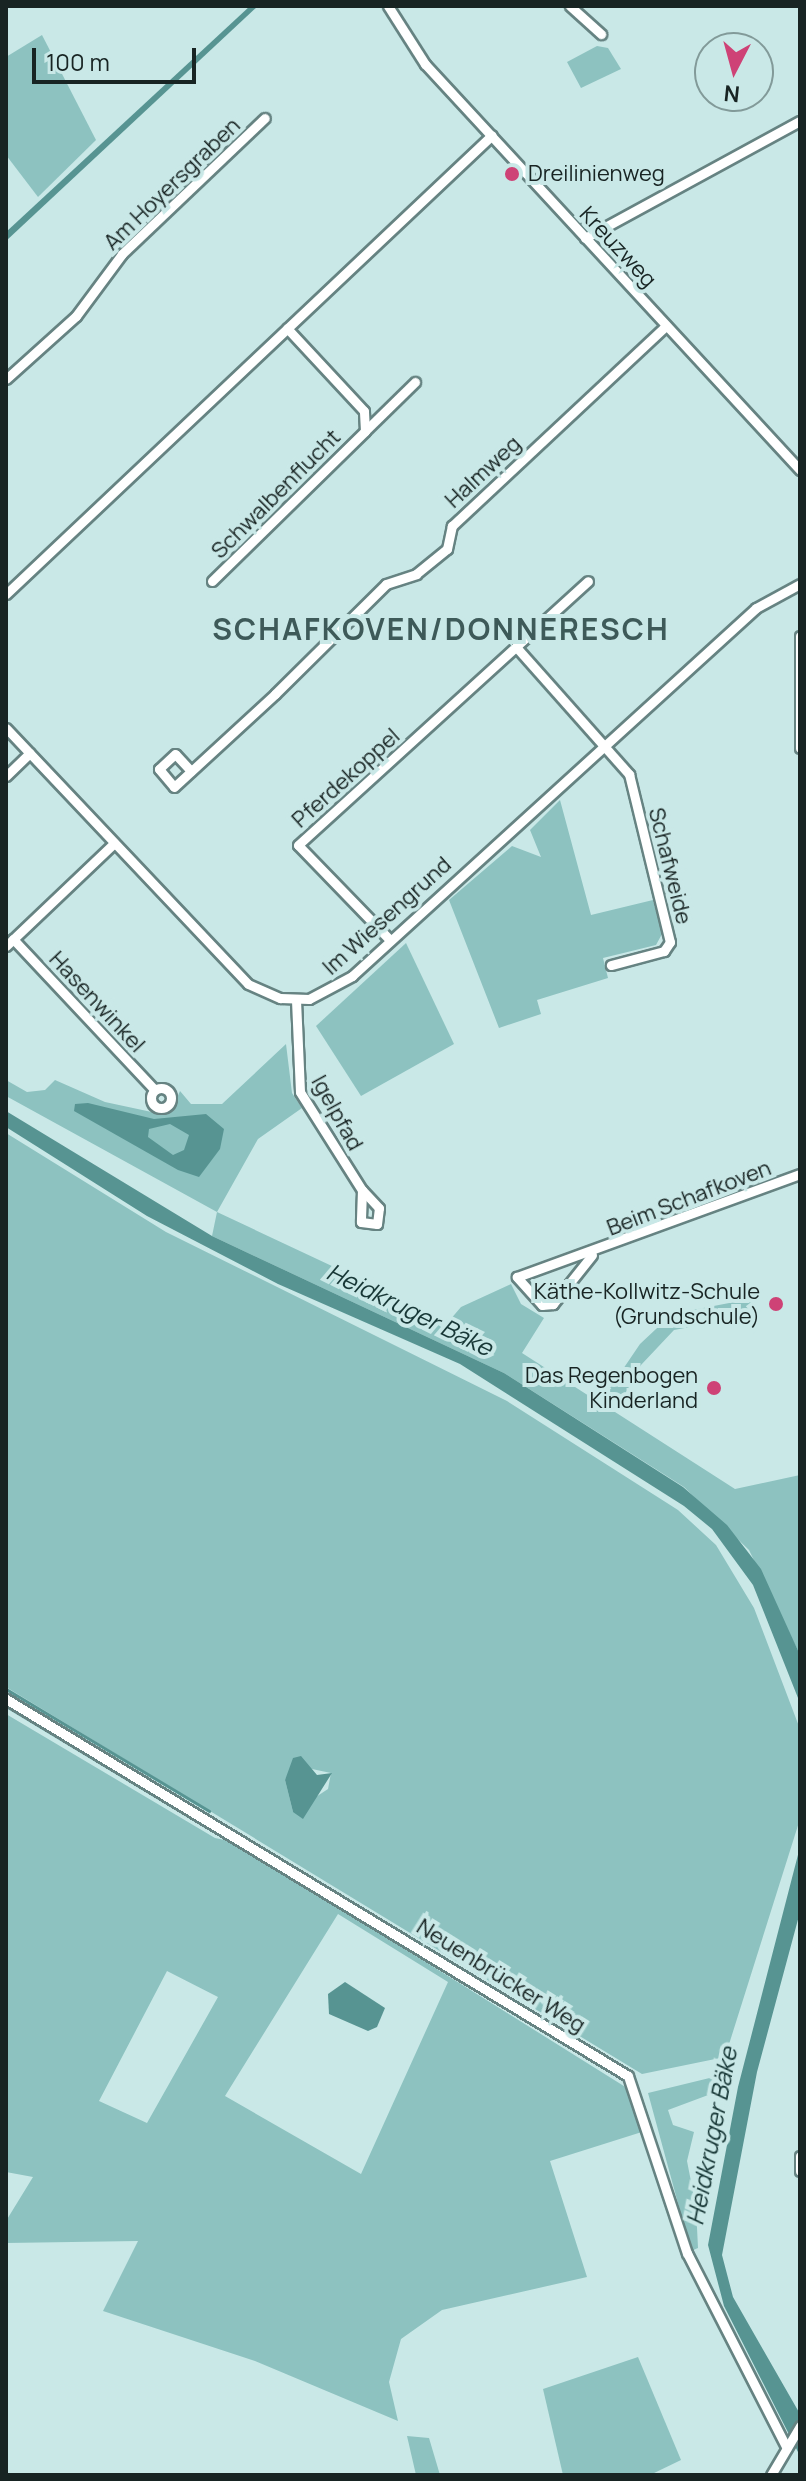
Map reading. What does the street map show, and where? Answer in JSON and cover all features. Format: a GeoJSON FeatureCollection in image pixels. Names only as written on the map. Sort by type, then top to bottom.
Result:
{"type":"FeatureCollection","features":[{"type":"Feature","properties":{"kind":"street","name":"Kreuzweg"},"geometry":{"type":"LineString","coordinates":[[388,6],[409,44],[800,470]]}},
{"type":"Feature","properties":{"kind":"street"},"geometry":{"type":"LineString","coordinates":[[570,6],[601,34]]}},
{"type":"Feature","properties":{"kind":"street","name":"Am Hoyersgraben"},"geometry":{"type":"LineString","coordinates":[[6,379],[76,316],[122,254],[265,118]]}},
{"type":"Feature","properties":{"kind":"street"},"geometry":{"type":"LineString","coordinates":[[585,238],[800,121]]}},
{"type":"Feature","properties":{"kind":"street"},"geometry":{"type":"LineString","coordinates":[[6,594],[492,135]]}},
{"type":"Feature","properties":{"kind":"street","name":"Halmweg"},"geometry":{"type":"LineString","coordinates":[[191,771],[386,584],[416,574],[447,549],[452,526],[666,326]]}},
{"type":"Feature","properties":{"kind":"street","name":"Schwalbenflucht"},"geometry":{"type":"LineString","coordinates":[[287,328],[364,411],[365,431]]}},
{"type":"Feature","properties":{"kind":"street","name":"Schwalbenflucht"},"geometry":{"type":"LineString","coordinates":[[212,581],[415,382]]}},
{"type":"Feature","properties":{"kind":"street","name":"Pferdekoppel"},"geometry":{"type":"LineString","coordinates":[[390,940],[298,845],[588,581]]}},
{"type":"Feature","properties":{"kind":"street","name":"Im Wiesengrund"},"geometry":{"type":"LineString","coordinates":[[296,1000],[331,991],[756,608],[800,584]]}},
{"type":"Feature","properties":{"kind":"street"},"geometry":{"type":"LineString","coordinates":[[800,636],[800,748]]}},
{"type":"Feature","properties":{"kind":"street"},"geometry":{"type":"LineString","coordinates":[[517,648],[604,742]]}},
{"type":"Feature","properties":{"kind":"street"},"geometry":{"type":"LineString","coordinates":[[6,728],[248,984],[296,1000]]}},
{"type":"Feature","properties":{"kind":"street","name":"Schafweide"},"geometry":{"type":"LineString","coordinates":[[604,742],[629,774],[670,942],[664,951],[611,965]]}},
{"type":"Feature","properties":{"kind":"street"},"geometry":{"type":"LineString","coordinates":[[6,776],[30,753]]}},
{"type":"Feature","properties":{"kind":"street"},"geometry":{"type":"LineString","coordinates":[[10,942],[113,844]]}},
{"type":"Feature","properties":{"kind":"street","name":"Hasenwinkel"},"geometry":{"type":"LineString","coordinates":[[10,942],[155,1090]]}},
{"type":"Feature","properties":{"kind":"street","name":"Igelpfad"},"geometry":{"type":"LineString","coordinates":[[296,1000],[300,1092],[362,1190]]}},
{"type":"Feature","properties":{"kind":"street","name":"Beim Schafkoven"},"geometry":{"type":"LineString","coordinates":[[592,1255],[553,1304],[542,1305],[517,1277],[541,1265],[592,1255],[800,1174]]}},
{"type":"Feature","properties":{"kind":"street","name":"Neuenbrücker Weg"},"geometry":{"type":"LineString","coordinates":[[6,1699],[628,2076],[687,2253],[787,2448]]}},
{"type":"Feature","properties":{"kind":"street"},"geometry":{"type":"LineString","coordinates":[[800,2156],[800,2171]]}},
{"type":"Feature","properties":{"kind":"street"},"geometry":{"type":"LineString","coordinates":[[771,2475],[800,2426]]}},
{"type":"Feature","properties":{"kind":"shaded area"},"geometry":{"type":"Polygon","coordinates":[[[250,6],[258,6],[6,241],[6,232],[250,6]]]}},
{"type":"Feature","properties":{"kind":"shaded area"},"geometry":{"type":"Polygon","coordinates":[[[42,35],[96,140],[38,197],[6,155],[6,57],[42,35]]]}},
{"type":"Feature","properties":{"kind":"shaded area"},"geometry":{"type":"Polygon","coordinates":[[[597,46],[608,48],[621,69],[581,88],[567,62],[597,46]]]}},
{"type":"Feature","properties":{"kind":"shaded area"},"geometry":{"type":"Polygon","coordinates":[[[560,800],[591,915],[653,900],[662,934],[656,945],[603,958],[608,978],[537,1000],[541,1014],[499,1028],[449,900],[512,846],[541,857],[530,830],[560,800]]]}},
{"type":"Feature","properties":{"kind":"shaded area"},"geometry":{"type":"Polygon","coordinates":[[[406,943],[454,1044],[361,1096],[316,1026],[406,943]]]}},
{"type":"Feature","properties":{"kind":"shaded area"},"geometry":{"type":"Polygon","coordinates":[[[286,1044],[292,1093],[302,1108],[258,1139],[217,1212],[6,1096],[6,1080],[27,1092],[45,1090],[55,1080],[105,1102],[161,1114],[171,1112],[180,1091],[191,1104],[222,1104],[286,1044]]]}},
{"type":"Feature","properties":{"kind":"shaded area"},"geometry":{"type":"Polygon","coordinates":[[[88,1103],[154,1119],[206,1114],[224,1129],[220,1149],[199,1177],[178,1170],[74,1111],[75,1104],[88,1103]],[[170,1124],[149,1129],[148,1137],[173,1155],[184,1150],[189,1135],[170,1124]]]}},
{"type":"Feature","properties":{"kind":"shaded area"},"geometry":{"type":"Polygon","coordinates":[[[6,1111],[212,1236],[504,1373],[683,1487],[727,1525],[761,1569],[800,1655],[800,1703],[753,1585],[712,1529],[684,1506],[460,1364],[278,1284],[147,1216],[6,1127],[6,1111]]]}},
{"type":"Feature","properties":{"kind":"shaded area"},"geometry":{"type":"Polygon","coordinates":[[[6,1133],[166,1232],[507,1401],[678,1510],[716,1545],[754,1608],[800,1729],[800,1819],[725,2057],[642,2074],[6,1687],[6,1133]],[[293,1765],[285,1780],[293,1812],[328,1789],[331,1773],[293,1765]]]}},
{"type":"Feature","properties":{"kind":"shaded area"},"geometry":{"type":"Polygon","coordinates":[[[217,1212],[449,1321],[461,1307],[511,1284],[521,1304],[544,1318],[522,1353],[600,1403],[640,1344],[672,1314],[750,1299],[754,1315],[674,1330],[641,1365],[615,1412],[735,1489],[800,1475],[800,1655],[749,1550],[684,1487],[504,1373],[212,1236],[217,1212]]]}},
{"type":"Feature","properties":{"kind":"shaded area"},"geometry":{"type":"Polygon","coordinates":[[[6,1714],[215,1838],[234,1842],[635,2093],[645,2131],[550,2161],[587,2277],[442,2310],[401,2339],[389,2382],[398,2421],[255,2361],[103,2311],[138,2241],[6,2243],[6,2221],[33,2177],[6,2172],[6,1714]],[[338,1914],[225,2096],[361,2174],[448,1982],[338,1914]],[[167,1971],[99,2101],[147,2123],[218,1997],[167,1971]]]}},
{"type":"Feature","properties":{"kind":"shaded area"},"geometry":{"type":"Polygon","coordinates":[[[301,1756],[317,1775],[332,1773],[303,1819],[293,1812],[285,1780],[293,1758],[301,1756]]]}},
{"type":"Feature","properties":{"kind":"shaded area"},"geometry":{"type":"Polygon","coordinates":[[[800,1847],[800,1912],[757,2072],[722,2255],[733,2297],[800,2414],[800,2456],[724,2306],[708,2245],[738,2087],[800,1847]]]}},
{"type":"Feature","properties":{"kind":"shaded area"},"geometry":{"type":"Polygon","coordinates":[[[345,1982],[385,2008],[377,2027],[368,2031],[329,2014],[328,1994],[345,1982]]]}},
{"type":"Feature","properties":{"kind":"shaded area"},"geometry":{"type":"Polygon","coordinates":[[[726,2074],[727,2088],[668,2110],[673,2125],[694,2132],[687,2161],[696,2207],[698,2248],[691,2251],[648,2093],[726,2074]]]}},
{"type":"Feature","properties":{"kind":"shaded area"},"geometry":{"type":"Polygon","coordinates":[[[638,2357],[681,2460],[650,2475],[563,2475],[543,2389],[638,2357]]]}},
{"type":"Feature","properties":{"kind":"shaded area"},"geometry":{"type":"Polygon","coordinates":[[[407,2436],[429,2438],[440,2475],[416,2475],[407,2436]]]}},
{"type":"Feature","properties":{"kind":"waterway"},"geometry":{"type":"LineString","coordinates":[[6,1689],[209,1811]]}},
{"type":"Feature","properties":{"kind":"waterway"},"geometry":{"type":"LineString","coordinates":[[6,1706],[208,1828]]}},
{"type":"Feature","properties":{"kind":"place","name":"Dreilinienweg"},"geometry":{"type":"Point","coordinates":[512,174]}},
{"type":"Feature","properties":{"kind":"place","name":"Käthe-Kollwitz-Schule (Grundschule)"},"geometry":{"type":"Point","coordinates":[776,1304]}},
{"type":"Feature","properties":{"kind":"place","name":"Das Regenbogen Kinderland"},"geometry":{"type":"Point","coordinates":[714,1388]}},
{"type":"Feature","properties":{"kind":"district","name":"SCHAFKOVEN/DONNERESCH"},"geometry":{"type":"Point","coordinates":[441,629]}},
{"type":"Feature","properties":{"kind":"water label","name":"Heidkruger Bäke"},"geometry":{"type":"Point","coordinates":[410,1309]}},
{"type":"Feature","properties":{"kind":"water label","name":"Heidkruger Bäke"},"geometry":{"type":"Point","coordinates":[711,2136]}}]}
